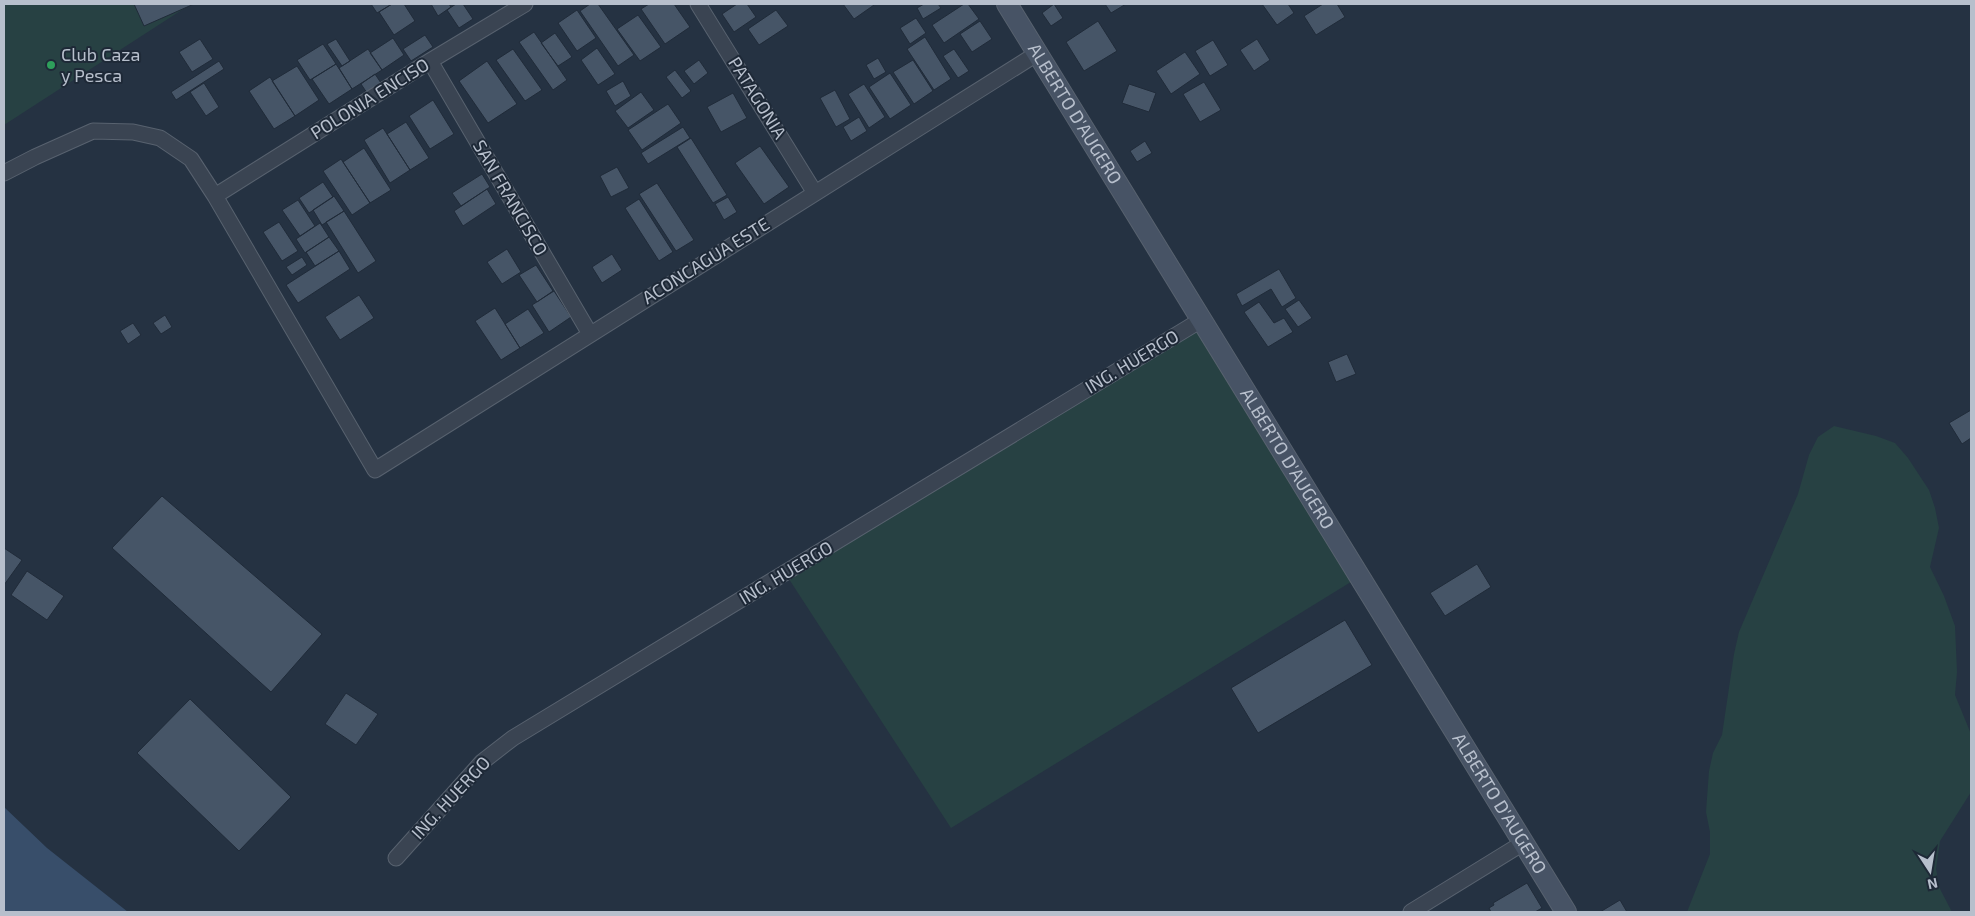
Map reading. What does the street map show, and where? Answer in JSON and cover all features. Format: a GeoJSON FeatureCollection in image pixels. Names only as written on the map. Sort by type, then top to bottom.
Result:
{"type":"FeatureCollection","features":[{"type":"Feature","properties":{"kind":"main road","name":"ALBERTO D'AUGERO"},"geometry":{"type":"LineString","coordinates":[[1007,4],[1566,912]]}},
{"type":"Feature","properties":{"kind":"street","name":"POLONIA ENCISO"},"geometry":{"type":"LineString","coordinates":[[215,196],[430,61],[526,4]]}},
{"type":"Feature","properties":{"kind":"street","name":"PATAGONIA"},"geometry":{"type":"LineString","coordinates":[[698,4],[816,193]]}},
{"type":"Feature","properties":{"kind":"street","name":"ACONCAGUA ESTE"},"geometry":{"type":"LineString","coordinates":[[215,196],[375,470],[1038,53]]}},
{"type":"Feature","properties":{"kind":"street","name":"SAN FRANCISCO"},"geometry":{"type":"LineString","coordinates":[[430,61],[590,334]]}},
{"type":"Feature","properties":{"kind":"street"},"geometry":{"type":"LineString","coordinates":[[4,173],[93,131],[133,132],[160,138],[191,160],[215,196]]}},
{"type":"Feature","properties":{"kind":"street","name":"ING. HUERGO"},"geometry":{"type":"LineString","coordinates":[[396,858],[482,762],[514,738],[1201,320]]}},
{"type":"Feature","properties":{"kind":"street"},"geometry":{"type":"LineString","coordinates":[[1411,912],[1523,843]]}},
{"type":"Feature","properties":{"kind":"green space","name":"Club Caza y Pesca"},"geometry":{"type":"Polygon","coordinates":[[[4,4],[191,4],[4,125],[4,4]]]}},
{"type":"Feature","properties":{"kind":"green space"},"geometry":{"type":"Polygon","coordinates":[[[1201,320],[1359,577],[951,828],[785,573],[1201,320]]]}},
{"type":"Feature","properties":{"kind":"green space"},"geometry":{"type":"Polygon","coordinates":[[[1834,426],[1876,436],[1895,443],[1908,458],[1929,490],[1935,508],[1939,528],[1930,567],[1944,596],[1955,626],[1957,672],[1955,695],[1971,734],[1971,792],[1940,841],[1936,869],[1940,889],[1952,912],[1687,912],[1710,854],[1710,832],[1706,812],[1709,771],[1713,753],[1722,735],[1739,632],[1798,494],[1809,455],[1818,437],[1834,426]]]}},
{"type":"Feature","properties":{"kind":"water"},"geometry":{"type":"Polygon","coordinates":[[[4,807],[47,848],[128,912],[4,912],[4,807]]]}},
{"type":"Feature","properties":{"kind":"building"},"geometry":{"type":"Polygon","coordinates":[[[134,4],[194,4],[144,26],[134,4]]]}},
{"type":"Feature","properties":{"kind":"building"},"geometry":{"type":"Polygon","coordinates":[[[371,4],[392,4],[377,13],[371,4]]]}},
{"type":"Feature","properties":{"kind":"building"},"geometry":{"type":"Polygon","coordinates":[[[392,4],[404,4],[415,21],[394,35],[379,12],[392,4]]]}},
{"type":"Feature","properties":{"kind":"building"},"geometry":{"type":"Polygon","coordinates":[[[431,4],[449,4],[451,7],[438,16],[431,4]]]}},
{"type":"Feature","properties":{"kind":"building"},"geometry":{"type":"Polygon","coordinates":[[[456,4],[463,4],[473,19],[459,28],[447,10],[456,4]]]}},
{"type":"Feature","properties":{"kind":"building"},"geometry":{"type":"Polygon","coordinates":[[[590,4],[598,4],[634,55],[618,66],[580,11],[590,4]]]}},
{"type":"Feature","properties":{"kind":"building"},"geometry":{"type":"Polygon","coordinates":[[[649,4],[674,4],[690,27],[665,44],[641,9],[649,4]]]}},
{"type":"Feature","properties":{"kind":"building"},"geometry":{"type":"Polygon","coordinates":[[[737,4],[747,4],[756,17],[734,32],[722,14],[737,4]]]}},
{"type":"Feature","properties":{"kind":"building"},"geometry":{"type":"Polygon","coordinates":[[[843,4],[873,4],[874,5],[854,19],[843,4]]]}},
{"type":"Feature","properties":{"kind":"building"},"geometry":{"type":"Polygon","coordinates":[[[924,4],[938,4],[941,8],[923,19],[917,8],[924,4]]]}},
{"type":"Feature","properties":{"kind":"building"},"geometry":{"type":"Polygon","coordinates":[[[964,4],[968,4],[979,19],[944,43],[932,25],[964,4]]]}},
{"type":"Feature","properties":{"kind":"building"},"geometry":{"type":"Polygon","coordinates":[[[1054,4],[1063,18],[1051,26],[1042,13],[1054,4]]]}},
{"type":"Feature","properties":{"kind":"building"},"geometry":{"type":"Polygon","coordinates":[[[1105,4],[1126,4],[1111,13],[1105,4]]]}},
{"type":"Feature","properties":{"kind":"building"},"geometry":{"type":"Polygon","coordinates":[[[1262,4],[1288,4],[1294,13],[1277,25],[1262,4]]]}},
{"type":"Feature","properties":{"kind":"building"},"geometry":{"type":"Polygon","coordinates":[[[1323,4],[1337,4],[1345,17],[1316,35],[1304,16],[1323,4]]]}},
{"type":"Feature","properties":{"kind":"building"},"geometry":{"type":"Polygon","coordinates":[[[577,10],[596,38],[577,51],[558,23],[577,10]]]}},
{"type":"Feature","properties":{"kind":"building"},"geometry":{"type":"Polygon","coordinates":[[[776,10],[788,26],[759,45],[748,29],[776,10]]]}},
{"type":"Feature","properties":{"kind":"building"},"geometry":{"type":"Polygon","coordinates":[[[638,15],[661,47],[640,61],[617,29],[638,15]]]}},
{"type":"Feature","properties":{"kind":"building"},"geometry":{"type":"Polygon","coordinates":[[[916,18],[926,33],[910,44],[900,28],[916,18]]]}},
{"type":"Feature","properties":{"kind":"building"},"geometry":{"type":"Polygon","coordinates":[[[980,21],[992,39],[972,52],[960,34],[980,21]]]}},
{"type":"Feature","properties":{"kind":"building"},"geometry":{"type":"Polygon","coordinates":[[[1098,21],[1117,51],[1084,71],[1066,42],[1098,21]]]}},
{"type":"Feature","properties":{"kind":"building"},"geometry":{"type":"Polygon","coordinates":[[[534,32],[567,80],[553,90],[519,42],[534,32]]]}},
{"type":"Feature","properties":{"kind":"building"},"geometry":{"type":"Polygon","coordinates":[[[555,33],[572,57],[558,66],[541,43],[555,33]]]}},
{"type":"Feature","properties":{"kind":"building"},"geometry":{"type":"Polygon","coordinates":[[[425,35],[433,47],[411,61],[403,49],[425,35]]]}},
{"type":"Feature","properties":{"kind":"building"},"geometry":{"type":"Polygon","coordinates":[[[925,37],[951,79],[934,90],[907,49],[925,37]]]}},
{"type":"Feature","properties":{"kind":"building"},"geometry":{"type":"Polygon","coordinates":[[[393,38],[404,55],[382,70],[370,53],[393,38]]]}},
{"type":"Feature","properties":{"kind":"building"},"geometry":{"type":"Polygon","coordinates":[[[200,39],[213,59],[192,72],[179,52],[200,39]]]}},
{"type":"Feature","properties":{"kind":"building"},"geometry":{"type":"Polygon","coordinates":[[[336,39],[350,61],[342,66],[327,44],[336,39]]]}},
{"type":"Feature","properties":{"kind":"building"},"geometry":{"type":"Polygon","coordinates":[[[1257,39],[1270,60],[1254,71],[1240,50],[1257,39]]]}},
{"type":"Feature","properties":{"kind":"building"},"geometry":{"type":"Polygon","coordinates":[[[1213,40],[1228,65],[1210,76],[1195,51],[1213,40]]]}},
{"type":"Feature","properties":{"kind":"building"},"geometry":{"type":"Polygon","coordinates":[[[323,44],[336,64],[310,80],[297,60],[323,44]]]}},
{"type":"Feature","properties":{"kind":"building"},"geometry":{"type":"Polygon","coordinates":[[[597,48],[615,74],[598,85],[581,60],[597,48]]]}},
{"type":"Feature","properties":{"kind":"building"},"geometry":{"type":"Polygon","coordinates":[[[368,49],[382,70],[352,89],[339,68],[368,49]]]}},
{"type":"Feature","properties":{"kind":"building"},"geometry":{"type":"Polygon","coordinates":[[[513,49],[542,90],[525,101],[496,60],[513,49]]]}},
{"type":"Feature","properties":{"kind":"building"},"geometry":{"type":"Polygon","coordinates":[[[954,49],[969,71],[958,78],[943,56],[954,49]]]}},
{"type":"Feature","properties":{"kind":"building"},"geometry":{"type":"Polygon","coordinates":[[[1185,52],[1200,74],[1171,94],[1156,71],[1185,52]]]}},
{"type":"Feature","properties":{"kind":"building"},"geometry":{"type":"Polygon","coordinates":[[[878,58],[886,72],[874,79],[866,65],[878,58]]]}},
{"type":"Feature","properties":{"kind":"building"},"geometry":{"type":"Polygon","coordinates":[[[699,60],[708,73],[694,84],[684,71],[699,60]]]}},
{"type":"Feature","properties":{"kind":"building"},"geometry":{"type":"Polygon","coordinates":[[[913,60],[933,91],[914,104],[893,72],[913,60]]]}},
{"type":"Feature","properties":{"kind":"building"},"geometry":{"type":"Polygon","coordinates":[[[219,61],[224,69],[176,100],[171,92],[219,61]]]}},
{"type":"Feature","properties":{"kind":"building"},"geometry":{"type":"Polygon","coordinates":[[[487,61],[517,104],[488,123],[459,81],[487,61]]]}},
{"type":"Feature","properties":{"kind":"building"},"geometry":{"type":"Polygon","coordinates":[[[336,64],[352,89],[329,104],[312,79],[336,64]]]}},
{"type":"Feature","properties":{"kind":"building"},"geometry":{"type":"Polygon","coordinates":[[[297,66],[319,100],[295,116],[272,81],[297,66]]]}},
{"type":"Feature","properties":{"kind":"building"},"geometry":{"type":"Polygon","coordinates":[[[675,70],[691,91],[682,98],[666,77],[675,70]]]}},
{"type":"Feature","properties":{"kind":"building"},"geometry":{"type":"Polygon","coordinates":[[[890,73],[911,105],[890,119],[869,87],[890,73]]]}},
{"type":"Feature","properties":{"kind":"building"},"geometry":{"type":"Polygon","coordinates":[[[375,74],[381,83],[367,93],[361,84],[375,74]]]}},
{"type":"Feature","properties":{"kind":"building"},"geometry":{"type":"Polygon","coordinates":[[[270,77],[295,116],[274,129],[249,91],[270,77]]]}},
{"type":"Feature","properties":{"kind":"building"},"geometry":{"type":"Polygon","coordinates":[[[623,81],[631,96],[615,106],[606,91],[623,81]]]}},
{"type":"Feature","properties":{"kind":"building"},"geometry":{"type":"Polygon","coordinates":[[[1204,82],[1221,110],[1200,122],[1183,94],[1204,82]]]}},
{"type":"Feature","properties":{"kind":"building"},"geometry":{"type":"Polygon","coordinates":[[[204,83],[219,107],[206,116],[190,92],[204,83]]]}},
{"type":"Feature","properties":{"kind":"building"},"geometry":{"type":"Polygon","coordinates":[[[864,84],[885,117],[869,128],[848,94],[864,84]]]}},
{"type":"Feature","properties":{"kind":"building"},"geometry":{"type":"Polygon","coordinates":[[[1129,84],[1156,93],[1149,112],[1122,103],[1129,84]]]}},
{"type":"Feature","properties":{"kind":"building"},"geometry":{"type":"Polygon","coordinates":[[[835,90],[850,119],[836,127],[820,98],[835,90]]]}},
{"type":"Feature","properties":{"kind":"building"},"geometry":{"type":"Polygon","coordinates":[[[641,92],[654,110],[628,128],[615,111],[641,92]]]}},
{"type":"Feature","properties":{"kind":"building"},"geometry":{"type":"Polygon","coordinates":[[[733,93],[747,118],[721,132],[707,107],[733,93]]]}},
{"type":"Feature","properties":{"kind":"building"},"geometry":{"type":"Polygon","coordinates":[[[433,100],[454,134],[430,149],[409,116],[433,100]]]}},
{"type":"Feature","properties":{"kind":"building"},"geometry":{"type":"Polygon","coordinates":[[[668,104],[681,123],[642,150],[628,130],[668,104]]]}},
{"type":"Feature","properties":{"kind":"building"},"geometry":{"type":"Polygon","coordinates":[[[859,117],[867,131],[851,141],[843,127],[859,117]]]}},
{"type":"Feature","properties":{"kind":"building"},"geometry":{"type":"Polygon","coordinates":[[[406,122],[429,158],[410,170],[387,134],[406,122]]]}},
{"type":"Feature","properties":{"kind":"building"},"geometry":{"type":"Polygon","coordinates":[[[683,127],[690,138],[648,164],[641,153],[683,127]]]}},
{"type":"Feature","properties":{"kind":"building"},"geometry":{"type":"Polygon","coordinates":[[[383,128],[410,170],[390,183],[364,140],[383,128]]]}},
{"type":"Feature","properties":{"kind":"building"},"geometry":{"type":"Polygon","coordinates":[[[691,138],[727,195],[713,203],[677,147],[691,138]]]}},
{"type":"Feature","properties":{"kind":"building"},"geometry":{"type":"Polygon","coordinates":[[[1145,141],[1152,153],[1137,162],[1130,151],[1145,141]]]}},
{"type":"Feature","properties":{"kind":"building"},"geometry":{"type":"Polygon","coordinates":[[[760,146],[789,187],[764,204],[735,163],[760,146]]]}},
{"type":"Feature","properties":{"kind":"building"},"geometry":{"type":"Polygon","coordinates":[[[364,148],[391,190],[370,203],[343,162],[364,148]]]}},
{"type":"Feature","properties":{"kind":"building"},"geometry":{"type":"Polygon","coordinates":[[[341,159],[370,203],[352,215],[323,171],[341,159]]]}},
{"type":"Feature","properties":{"kind":"building"},"geometry":{"type":"Polygon","coordinates":[[[617,167],[629,188],[611,197],[600,176],[617,167]]]}},
{"type":"Feature","properties":{"kind":"building"},"geometry":{"type":"Polygon","coordinates":[[[482,174],[490,187],[461,206],[452,193],[482,174]]]}},
{"type":"Feature","properties":{"kind":"building"},"geometry":{"type":"Polygon","coordinates":[[[323,182],[333,197],[309,213],[299,198],[323,182]]]}},
{"type":"Feature","properties":{"kind":"building"},"geometry":{"type":"Polygon","coordinates":[[[657,183],[694,240],[676,251],[639,194],[657,183]]]}},
{"type":"Feature","properties":{"kind":"building"},"geometry":{"type":"Polygon","coordinates":[[[487,189],[496,204],[463,226],[454,211],[487,189]]]}},
{"type":"Feature","properties":{"kind":"building"},"geometry":{"type":"Polygon","coordinates":[[[334,196],[344,211],[322,225],[313,210],[334,196]]]}},
{"type":"Feature","properties":{"kind":"building"},"geometry":{"type":"Polygon","coordinates":[[[728,197],[737,212],[724,220],[715,204],[728,197]]]}},
{"type":"Feature","properties":{"kind":"building"},"geometry":{"type":"Polygon","coordinates":[[[639,199],[673,252],[659,261],[625,208],[639,199]]]}},
{"type":"Feature","properties":{"kind":"building"},"geometry":{"type":"Polygon","coordinates":[[[298,200],[315,226],[300,236],[282,210],[298,200]]]}},
{"type":"Feature","properties":{"kind":"building"},"geometry":{"type":"Polygon","coordinates":[[[344,211],[376,261],[358,273],[326,222],[344,211]]]}},
{"type":"Feature","properties":{"kind":"building"},"geometry":{"type":"Polygon","coordinates":[[[279,222],[298,251],[282,261],[263,232],[279,222]]]}},
{"type":"Feature","properties":{"kind":"building"},"geometry":{"type":"Polygon","coordinates":[[[320,223],[329,237],[305,253],[296,239],[320,223]]]}},
{"type":"Feature","properties":{"kind":"building"},"geometry":{"type":"Polygon","coordinates":[[[329,237],[339,251],[315,266],[306,252],[329,237]]]}},
{"type":"Feature","properties":{"kind":"building"},"geometry":{"type":"Polygon","coordinates":[[[507,249],[521,272],[502,284],[487,262],[507,249]]]}},
{"type":"Feature","properties":{"kind":"building"},"geometry":{"type":"Polygon","coordinates":[[[339,251],[350,269],[298,303],[286,285],[339,251]]]}},
{"type":"Feature","properties":{"kind":"building"},"geometry":{"type":"Polygon","coordinates":[[[612,254],[622,270],[602,283],[592,267],[612,254]]]}},
{"type":"Feature","properties":{"kind":"building"},"geometry":{"type":"Polygon","coordinates":[[[302,257],[307,265],[292,275],[286,267],[302,257]]]}},
{"type":"Feature","properties":{"kind":"building"},"geometry":{"type":"Polygon","coordinates":[[[536,265],[553,291],[537,302],[519,275],[536,265]]]}},
{"type":"Feature","properties":{"kind":"building"},"geometry":{"type":"Polygon","coordinates":[[[1279,269],[1296,298],[1282,307],[1271,289],[1242,306],[1236,294],[1279,269]]]}},
{"type":"Feature","properties":{"kind":"building"},"geometry":{"type":"Polygon","coordinates":[[[554,291],[571,317],[549,332],[532,305],[554,291]]]}},
{"type":"Feature","properties":{"kind":"building"},"geometry":{"type":"Polygon","coordinates":[[[359,295],[374,318],[340,340],[325,317],[359,295]]]}},
{"type":"Feature","properties":{"kind":"building"},"geometry":{"type":"Polygon","coordinates":[[[1299,300],[1312,318],[1298,327],[1285,309],[1299,300]]]}},
{"type":"Feature","properties":{"kind":"building"},"geometry":{"type":"Polygon","coordinates":[[[1259,302],[1274,323],[1284,318],[1293,332],[1268,347],[1244,312],[1259,302]]]}},
{"type":"Feature","properties":{"kind":"building"},"geometry":{"type":"Polygon","coordinates":[[[495,308],[520,348],[501,360],[475,321],[495,308]]]}},
{"type":"Feature","properties":{"kind":"building"},"geometry":{"type":"Polygon","coordinates":[[[528,309],[544,333],[520,348],[505,324],[528,309]]]}},
{"type":"Feature","properties":{"kind":"building"},"geometry":{"type":"Polygon","coordinates":[[[165,315],[172,327],[161,334],[153,323],[165,315]]]}},
{"type":"Feature","properties":{"kind":"building"},"geometry":{"type":"Polygon","coordinates":[[[133,323],[141,335],[128,344],[120,331],[133,323]]]}},
{"type":"Feature","properties":{"kind":"building"},"geometry":{"type":"Polygon","coordinates":[[[1347,354],[1356,374],[1336,382],[1328,362],[1347,354]]]}},
{"type":"Feature","properties":{"kind":"building"},"geometry":{"type":"Polygon","coordinates":[[[1971,410],[1971,438],[1962,444],[1949,423],[1971,410]]]}},
{"type":"Feature","properties":{"kind":"building"},"geometry":{"type":"Polygon","coordinates":[[[162,496],[322,634],[271,692],[112,548],[162,496]]]}},
{"type":"Feature","properties":{"kind":"building"},"geometry":{"type":"Polygon","coordinates":[[[4,548],[22,560],[4,585],[4,548]]]}},
{"type":"Feature","properties":{"kind":"building"},"geometry":{"type":"Polygon","coordinates":[[[1477,564],[1491,587],[1445,616],[1430,593],[1477,564]]]}},
{"type":"Feature","properties":{"kind":"building"},"geometry":{"type":"Polygon","coordinates":[[[27,571],[64,596],[47,620],[11,595],[27,571]]]}},
{"type":"Feature","properties":{"kind":"building"},"geometry":{"type":"Polygon","coordinates":[[[1345,620],[1372,665],[1258,733],[1231,688],[1345,620]]]}},
{"type":"Feature","properties":{"kind":"building"},"geometry":{"type":"Polygon","coordinates":[[[346,693],[378,714],[356,745],[325,724],[346,693]]]}},
{"type":"Feature","properties":{"kind":"building"},"geometry":{"type":"Polygon","coordinates":[[[190,699],[291,797],[239,851],[137,753],[190,699]]]}},
{"type":"Feature","properties":{"kind":"building"},"geometry":{"type":"Polygon","coordinates":[[[1527,883],[1542,908],[1535,912],[1491,912],[1489,908],[1494,905],[1493,903],[1527,883]]]}},
{"type":"Feature","properties":{"kind":"building"},"geometry":{"type":"Polygon","coordinates":[[[1620,900],[1627,912],[1600,912],[1620,900]]]}},
{"type":"Feature","properties":{"kind":"place","name":"Club Caza y Pesca"},"geometry":{"type":"Point","coordinates":[51,65]}}]}
